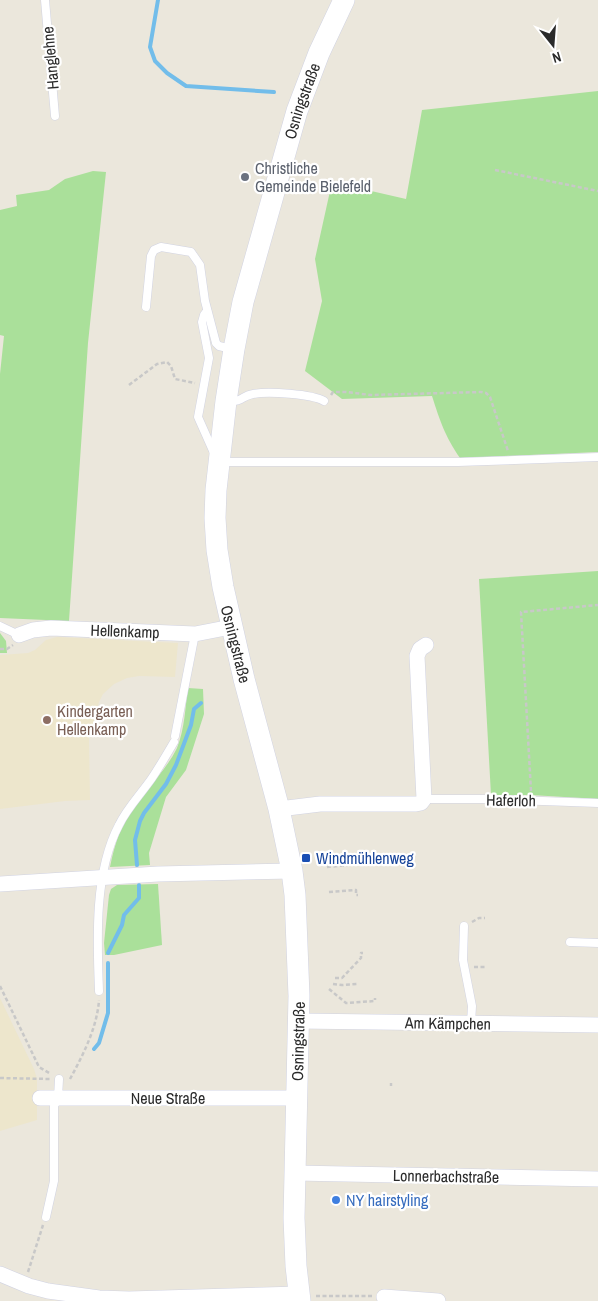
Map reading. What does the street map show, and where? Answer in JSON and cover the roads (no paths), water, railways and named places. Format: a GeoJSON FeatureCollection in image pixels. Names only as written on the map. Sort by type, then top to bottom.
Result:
{"type":"FeatureCollection","features":[{"type":"Feature","properties":{"kind":"main road","name":"Osningstraße"},"geometry":{"type":"LineString","coordinates":[[300,1298],[294,1218],[299,1022],[298,962],[292,871],[279,809],[231,627],[223,587],[215,518],[218,462],[226,401],[234,349],[249,280],[297,111],[319,53],[344,0]]}},
{"type":"Feature","properties":{"kind":"street","name":"Hellenkamp"},"geometry":{"type":"LineString","coordinates":[[19,635],[33,630],[51,628],[195,634],[231,627]]}},
{"type":"Feature","properties":{"kind":"street"},"geometry":{"type":"LineString","coordinates":[[424,799],[417,656],[420,649],[426,645]]}},
{"type":"Feature","properties":{"kind":"street","name":"Haferloh"},"geometry":{"type":"LineString","coordinates":[[279,809],[320,804],[416,804],[421,803],[424,799]]}},
{"type":"Feature","properties":{"kind":"street"},"geometry":{"type":"LineString","coordinates":[[0,884],[103,876],[292,871]]}},
{"type":"Feature","properties":{"kind":"street","name":"Am Kämpchen"},"geometry":{"type":"LineString","coordinates":[[299,1022],[598,1025]]}},
{"type":"Feature","properties":{"kind":"street","name":"Neue Straße"},"geometry":{"type":"LineString","coordinates":[[40,1098],[296,1098]]}},
{"type":"Feature","properties":{"kind":"street","name":"Lonnerbachstraße"},"geometry":{"type":"LineString","coordinates":[[295,1173],[598,1179]]}},
{"type":"Feature","properties":{"kind":"street"},"geometry":{"type":"LineString","coordinates":[[0,1274],[29,1286],[68,1294],[129,1299],[300,1298]]}},
{"type":"Feature","properties":{"kind":"street"},"geometry":{"type":"LineString","coordinates":[[384,1297],[438,1301]]}},
{"type":"Feature","properties":{"kind":"lane","name":"Hanglehne"},"geometry":{"type":"LineString","coordinates":[[45,0],[55,116]]}},
{"type":"Feature","properties":{"kind":"lane"},"geometry":{"type":"LineString","coordinates":[[146,307],[151,256],[154,250],[160,247],[191,252],[200,265],[207,311],[216,343],[219,346],[234,349]]}},
{"type":"Feature","properties":{"kind":"lane"},"geometry":{"type":"LineString","coordinates":[[207,311],[202,322],[209,358],[198,417],[218,462],[369,463],[598,457]]}},
{"type":"Feature","properties":{"kind":"lane"},"geometry":{"type":"LineString","coordinates":[[226,401],[239,401],[249,395],[260,393],[314,396],[324,401]]}},
{"type":"Feature","properties":{"kind":"lane"},"geometry":{"type":"LineString","coordinates":[[0,626],[19,635]]}},
{"type":"Feature","properties":{"kind":"lane"},"geometry":{"type":"LineString","coordinates":[[99,991],[97,941],[103,876],[111,845],[120,822],[152,778],[174,739],[195,634]]}},
{"type":"Feature","properties":{"kind":"lane","name":"Haferloh"},"geometry":{"type":"LineString","coordinates":[[424,799],[598,803]]}},
{"type":"Feature","properties":{"kind":"lane"},"geometry":{"type":"LineString","coordinates":[[464,926],[463,960],[472,1006],[471,1023]]}},
{"type":"Feature","properties":{"kind":"lane"},"geometry":{"type":"LineString","coordinates":[[570,942],[598,942]]}},
{"type":"Feature","properties":{"kind":"lane"},"geometry":{"type":"LineString","coordinates":[[46,1217],[53,1191],[54,1106],[58,1098],[59,1079]]}},
{"type":"Feature","properties":{"kind":"waterway"},"geometry":{"type":"LineString","coordinates":[[158,0],[150,47],[155,61],[167,73],[186,86],[274,92]]}},
{"type":"Feature","properties":{"kind":"waterway"},"geometry":{"type":"LineString","coordinates":[[137,865],[135,840],[140,821],[166,784],[176,765],[191,725],[194,709],[201,703]]}},
{"type":"Feature","properties":{"kind":"waterway"},"geometry":{"type":"LineString","coordinates":[[108,953],[122,925],[124,915],[139,898],[139,885]]}},
{"type":"Feature","properties":{"kind":"waterway"},"geometry":{"type":"LineString","coordinates":[[94,1049],[99,1043],[108,1013],[108,963]]}},
{"type":"Feature","properties":{"kind":"place","name":"Christliche Gemeinde Bielefeld"},"geometry":{"type":"Point","coordinates":[245,177]}},
{"type":"Feature","properties":{"kind":"place","name":"Kindergarten Hellenkamp"},"geometry":{"type":"Point","coordinates":[47,720]}},
{"type":"Feature","properties":{"kind":"place","name":"Windmühlenweg"},"geometry":{"type":"Point","coordinates":[306,858]}},
{"type":"Feature","properties":{"kind":"place","name":"NY hairstyling"},"geometry":{"type":"Point","coordinates":[336,1200]}}]}
